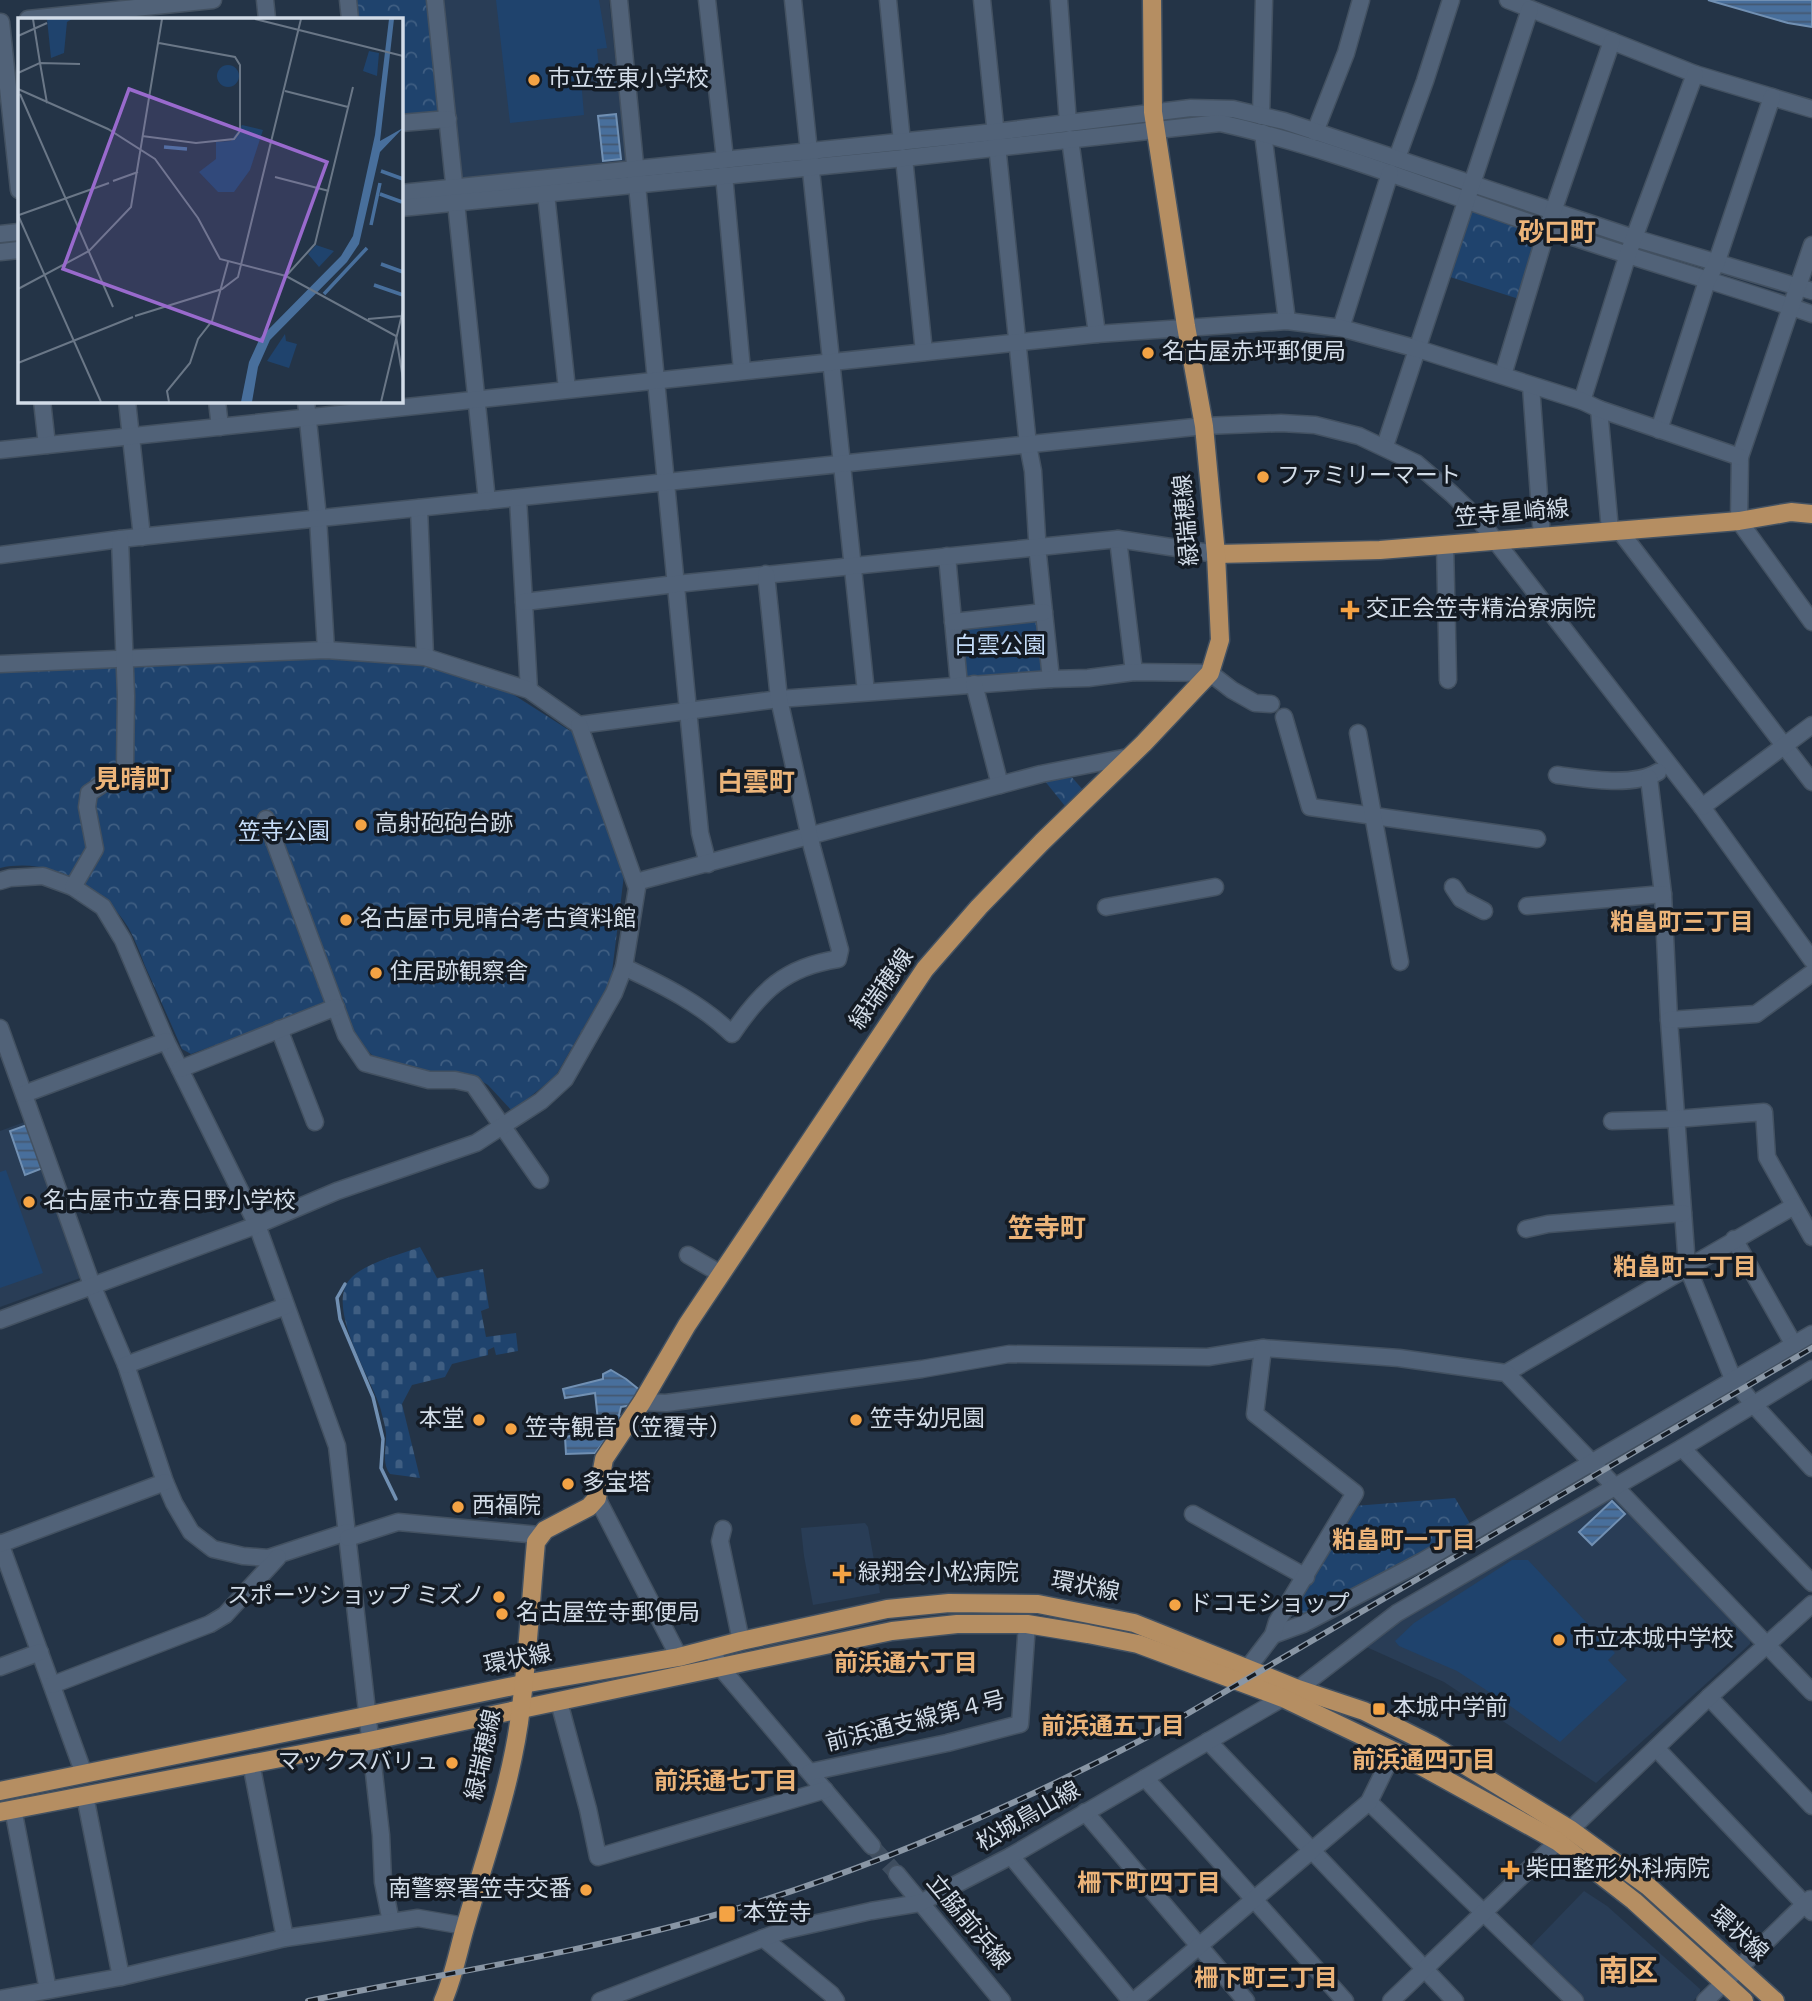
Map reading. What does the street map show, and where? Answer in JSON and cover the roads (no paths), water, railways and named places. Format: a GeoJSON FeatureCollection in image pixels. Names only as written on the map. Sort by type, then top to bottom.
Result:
{"type":"FeatureCollection","features":[{"type":"Feature","properties":{"kind":"main road","name":"緑瑞穂線"},"geometry":{"type":"LineString","coordinates":[[597,1497],[604,1459],[642,1402],[687,1325],[925,969],[979,907],[1210,673],[1220,639],[1216,554],[1204,426],[1155,131],[1152,0]]}},
{"type":"Feature","properties":{"kind":"main road","name":"笠寺星崎線"},"geometry":{"type":"LineString","coordinates":[[1216,554],[1380,550],[1739,522],[1791,512],[1812,514]]}},
{"type":"Feature","properties":{"kind":"main road"},"geometry":{"type":"LineString","coordinates":[[540,1535],[589,1507],[597,1497]]}},
{"type":"Feature","properties":{"kind":"main road","name":"緑瑞穂線"},"geometry":{"type":"LineString","coordinates":[[443,2001],[455,1972],[502,1800],[521,1708],[536,1542],[540,1535]]}},
{"type":"Feature","properties":{"kind":"main road","name":"環状線"},"geometry":{"type":"LineString","coordinates":[[0,1791],[523,1684],[679,1657],[887,1609],[948,1603],[1038,1604],[1134,1623],[1247,1669],[1394,1751],[1564,1836],[1744,2001]]}},
{"type":"Feature","properties":{"kind":"main road","name":"環状線"},"geometry":{"type":"LineString","coordinates":[[6,1810],[369,1741],[892,1631],[957,1624],[1027,1624],[1138,1644],[1290,1694],[1364,1711],[1432,1745],[1564,1836],[1648,1887],[1775,2001]]}},
{"type":"Feature","properties":{"kind":"street"},"geometry":{"type":"LineString","coordinates":[[35,18],[88,11],[174,12],[213,0]]}},
{"type":"Feature","properties":{"kind":"street"},"geometry":{"type":"LineString","coordinates":[[265,0],[267,18]]}},
{"type":"Feature","properties":{"kind":"street"},"geometry":{"type":"LineString","coordinates":[[348,0],[351,18]]}},
{"type":"Feature","properties":{"kind":"street"},"geometry":{"type":"LineString","coordinates":[[435,0],[487,501]]}},
{"type":"Feature","properties":{"kind":"street"},"geometry":{"type":"LineString","coordinates":[[619,0],[638,176],[687,711],[700,834],[708,864]]}},
{"type":"Feature","properties":{"kind":"street"},"geometry":{"type":"LineString","coordinates":[[706,0],[725,167],[742,370]]}},
{"type":"Feature","properties":{"kind":"street"},"geometry":{"type":"LineString","coordinates":[[793,0],[866,692]]}},
{"type":"Feature","properties":{"kind":"street"},"geometry":{"type":"LineString","coordinates":[[888,0],[924,352]]}},
{"type":"Feature","properties":{"kind":"street"},"geometry":{"type":"LineString","coordinates":[[982,0],[1028,445],[1033,471],[1051,679]]}},
{"type":"Feature","properties":{"kind":"street"},"geometry":{"type":"LineString","coordinates":[[1059,0],[1069,131],[1097,334]]}},
{"type":"Feature","properties":{"kind":"street"},"geometry":{"type":"LineString","coordinates":[[1261,116],[1264,0]]}},
{"type":"Feature","properties":{"kind":"street"},"geometry":{"type":"LineString","coordinates":[[1315,132],[1346,53],[1361,0]]}},
{"type":"Feature","properties":{"kind":"street"},"geometry":{"type":"LineString","coordinates":[[1341,328],[1451,0]]}},
{"type":"Feature","properties":{"kind":"street"},"geometry":{"type":"LineString","coordinates":[[1508,0],[1695,74],[1812,109]]}},
{"type":"Feature","properties":{"kind":"street"},"geometry":{"type":"LineString","coordinates":[[1385,446],[1530,9]]}},
{"type":"Feature","properties":{"kind":"street"},"geometry":{"type":"LineString","coordinates":[[1,22],[18,181]]}},
{"type":"Feature","properties":{"kind":"street"},"geometry":{"type":"LineString","coordinates":[[1503,375],[1553,210],[1612,41]]}},
{"type":"Feature","properties":{"kind":"street"},"geometry":{"type":"LineString","coordinates":[[1582,401],[1628,254],[1695,74]]}},
{"type":"Feature","properties":{"kind":"street"},"geometry":{"type":"LineString","coordinates":[[1659,429],[1707,281],[1716,264],[1772,97]]}},
{"type":"Feature","properties":{"kind":"street"},"geometry":{"type":"LineString","coordinates":[[1069,131],[1153,112],[1191,108],[1233,109],[1315,132],[1394,165],[1467,200],[1547,229],[1812,314]]}},
{"type":"Feature","properties":{"kind":"street"},"geometry":{"type":"LineString","coordinates":[[402,123],[448,118]]}},
{"type":"Feature","properties":{"kind":"street"},"geometry":{"type":"LineString","coordinates":[[725,167],[810,167],[903,150],[1069,131],[1155,131],[1220,123],[1472,183],[1716,264],[1805,288]]}},
{"type":"Feature","properties":{"kind":"street"},"geometry":{"type":"LineString","coordinates":[[1263,133],[1287,321]]}},
{"type":"Feature","properties":{"kind":"street"},"geometry":{"type":"LineString","coordinates":[[402,208],[455,195],[725,167],[808,150],[903,150]]}},
{"type":"Feature","properties":{"kind":"street"},"geometry":{"type":"LineString","coordinates":[[402,193],[546,194],[638,176]]}},
{"type":"Feature","properties":{"kind":"street"},"geometry":{"type":"LineString","coordinates":[[546,194],[567,389]]}},
{"type":"Feature","properties":{"kind":"street"},"geometry":{"type":"LineString","coordinates":[[0,234],[18,232]]}},
{"type":"Feature","properties":{"kind":"street"},"geometry":{"type":"LineString","coordinates":[[1812,245],[1805,288],[1791,306],[1740,457],[1739,522],[1812,622]]}},
{"type":"Feature","properties":{"kind":"street"},"geometry":{"type":"LineString","coordinates":[[0,252],[18,250]]}},
{"type":"Feature","properties":{"kind":"street"},"geometry":{"type":"LineString","coordinates":[[0,450],[309,418],[393,404],[476,399],[1097,334],[1287,321],[1341,328],[1418,349],[1582,401],[1740,457]]}},
{"type":"Feature","properties":{"kind":"street"},"geometry":{"type":"LineString","coordinates":[[1531,386],[1542,537]]}},
{"type":"Feature","properties":{"kind":"street"},"geometry":{"type":"LineString","coordinates":[[42,402],[47,445]]}},
{"type":"Feature","properties":{"kind":"street"},"geometry":{"type":"LineString","coordinates":[[127,402],[142,537]]}},
{"type":"Feature","properties":{"kind":"street"},"geometry":{"type":"LineString","coordinates":[[217,402],[220,427]]}},
{"type":"Feature","properties":{"kind":"street"},"geometry":{"type":"LineString","coordinates":[[306,402],[318,518],[326,650]]}},
{"type":"Feature","properties":{"kind":"street"},"geometry":{"type":"LineString","coordinates":[[1599,409],[1615,530],[1812,782]]}},
{"type":"Feature","properties":{"kind":"street"},"geometry":{"type":"LineString","coordinates":[[0,555],[120,539],[1204,426],[1281,423],[1315,425],[1359,436],[1416,463],[1480,521],[1595,673],[1702,807],[1812,960]]}},
{"type":"Feature","properties":{"kind":"street"},"geometry":{"type":"LineString","coordinates":[[518,498],[529,690]]}},
{"type":"Feature","properties":{"kind":"street"},"geometry":{"type":"LineString","coordinates":[[418,508],[425,657]]}},
{"type":"Feature","properties":{"kind":"street"},"geometry":{"type":"LineString","coordinates":[[73,887],[95,849],[87,807],[89,793],[125,769],[125,659],[120,539]]}},
{"type":"Feature","properties":{"kind":"street"},"geometry":{"type":"LineString","coordinates":[[524,602],[766,574],[1118,539],[1216,554]]}},
{"type":"Feature","properties":{"kind":"street"},"geometry":{"type":"LineString","coordinates":[[1118,539],[1134,671]]}},
{"type":"Feature","properties":{"kind":"street"},"geometry":{"type":"LineString","coordinates":[[1446,545],[1448,680]]}},
{"type":"Feature","properties":{"kind":"street"},"geometry":{"type":"LineString","coordinates":[[947,556],[953,622],[967,685],[1000,785]]}},
{"type":"Feature","properties":{"kind":"street"},"geometry":{"type":"LineString","coordinates":[[624,967],[712,1014],[732,1034],[754,1003],[778,981],[801,968],[838,959],[840,950],[810,836],[779,699],[766,574]]}},
{"type":"Feature","properties":{"kind":"street"},"geometry":{"type":"LineString","coordinates":[[953,622],[1044,611]]}},
{"type":"Feature","properties":{"kind":"street"},"geometry":{"type":"LineString","coordinates":[[0,664],[326,650],[425,657],[529,690],[579,725],[638,888],[624,967],[614,993],[565,1079],[541,1101],[476,1143],[337,1191],[257,1225],[0,1320]]}},
{"type":"Feature","properties":{"kind":"street"},"geometry":{"type":"LineString","coordinates":[[579,725],[779,699],[1088,678],[1134,671],[1210,673],[1232,690],[1255,702],[1271,704]]}},
{"type":"Feature","properties":{"kind":"street"},"geometry":{"type":"LineString","coordinates":[[1284,717],[1310,807],[1537,839]]}},
{"type":"Feature","properties":{"kind":"street"},"geometry":{"type":"LineString","coordinates":[[1702,807],[1812,725]]}},
{"type":"Feature","properties":{"kind":"street"},"geometry":{"type":"LineString","coordinates":[[1358,733],[1400,962]]}},
{"type":"Feature","properties":{"kind":"street"},"geometry":{"type":"LineString","coordinates":[[636,882],[1041,774],[1128,757]]}},
{"type":"Feature","properties":{"kind":"street"},"geometry":{"type":"LineString","coordinates":[[1557,775],[1596,781],[1649,778],[1669,765]]}},
{"type":"Feature","properties":{"kind":"street"},"geometry":{"type":"LineString","coordinates":[[1649,778],[1663,894],[1669,1020],[1687,1266],[1733,1379],[1812,1468]]}},
{"type":"Feature","properties":{"kind":"street"},"geometry":{"type":"LineString","coordinates":[[265,819],[346,1035],[365,1063],[429,1080],[455,1080],[473,1084],[540,1180]]}},
{"type":"Feature","properties":{"kind":"street"},"geometry":{"type":"LineString","coordinates":[[0,881],[43,876],[73,887],[103,906],[123,940],[166,1041],[257,1225],[337,1446],[383,1882],[391,1922]]}},
{"type":"Feature","properties":{"kind":"street"},"geometry":{"type":"LineString","coordinates":[[1106,907],[1215,887]]}},
{"type":"Feature","properties":{"kind":"street"},"geometry":{"type":"LineString","coordinates":[[1453,887],[1461,898],[1484,911]]}},
{"type":"Feature","properties":{"kind":"street"},"geometry":{"type":"LineString","coordinates":[[1527,906],[1663,894]]}},
{"type":"Feature","properties":{"kind":"street"},"geometry":{"type":"LineString","coordinates":[[1669,1020],[1756,1014],[1812,973]]}},
{"type":"Feature","properties":{"kind":"street"},"geometry":{"type":"LineString","coordinates":[[180,1069],[336,1007]]}},
{"type":"Feature","properties":{"kind":"street"},"geometry":{"type":"LineString","coordinates":[[0,1028],[92,1285],[126,1365],[165,1482],[191,1532],[213,1549],[243,1556],[278,1557],[398,1522],[540,1535]]}},
{"type":"Feature","properties":{"kind":"street"},"geometry":{"type":"LineString","coordinates":[[279,1029],[314,1122]]}},
{"type":"Feature","properties":{"kind":"street"},"geometry":{"type":"LineString","coordinates":[[23,1094],[166,1041]]}},
{"type":"Feature","properties":{"kind":"street"},"geometry":{"type":"LineString","coordinates":[[1612,1121],[1764,1112],[1767,1157],[1812,1237]]}},
{"type":"Feature","properties":{"kind":"street"},"geometry":{"type":"LineString","coordinates":[[1506,1373],[1794,1206]]}},
{"type":"Feature","properties":{"kind":"street"},"geometry":{"type":"LineString","coordinates":[[1526,1229],[1548,1224],[1683,1213]]}},
{"type":"Feature","properties":{"kind":"street"},"geometry":{"type":"LineString","coordinates":[[1734,1239],[1794,1345]]}},
{"type":"Feature","properties":{"kind":"street"},"geometry":{"type":"LineString","coordinates":[[688,1255],[721,1274]]}},
{"type":"Feature","properties":{"kind":"street"},"geometry":{"type":"LineString","coordinates":[[126,1365],[286,1306]]}},
{"type":"Feature","properties":{"kind":"street"},"geometry":{"type":"LineString","coordinates":[[1273,1635],[1303,1624],[1423,1561],[1812,1334]]}},
{"type":"Feature","properties":{"kind":"street"},"geometry":{"type":"LineString","coordinates":[[1247,1669],[1273,1635],[1277,1622],[1355,1493],[1255,1414],[1263,1348]]}},
{"type":"Feature","properties":{"kind":"street"},"geometry":{"type":"LineString","coordinates":[[642,1402],[666,1403],[922,1369],[1009,1354],[1208,1357],[1263,1348],[1399,1357],[1506,1373],[1812,1692]]}},
{"type":"Feature","properties":{"kind":"street","name":"松城鳥山線"},"geometry":{"type":"LineString","coordinates":[[600,2001],[782,1931],[920,1903],[1011,1856],[1290,1694],[1396,1613],[1682,1448],[1812,1369]]}},
{"type":"Feature","properties":{"kind":"street"},"geometry":{"type":"LineString","coordinates":[[1682,1448],[1812,1583]]}},
{"type":"Feature","properties":{"kind":"street"},"geometry":{"type":"LineString","coordinates":[[84,1774],[0,1543],[165,1482]]}},
{"type":"Feature","properties":{"kind":"street"},"geometry":{"type":"LineString","coordinates":[[597,1497],[679,1657]]}},
{"type":"Feature","properties":{"kind":"street"},"geometry":{"type":"LineString","coordinates":[[1193,1514],[1306,1577]]}},
{"type":"Feature","properties":{"kind":"street"},"geometry":{"type":"LineString","coordinates":[[723,1529],[720,1541],[741,1641]]}},
{"type":"Feature","properties":{"kind":"street"},"geometry":{"type":"LineString","coordinates":[[52,1685],[210,1625],[225,1615],[278,1557]]}},
{"type":"Feature","properties":{"kind":"street"},"geometry":{"type":"LineString","coordinates":[[1391,2001],[1709,1697],[1812,1604]]}},
{"type":"Feature","properties":{"kind":"street","name":"前浜通支線第４号"},"geometry":{"type":"LineString","coordinates":[[810,1772],[947,1743],[1020,1724],[1027,1624]]}},
{"type":"Feature","properties":{"kind":"street"},"geometry":{"type":"LineString","coordinates":[[711,1649],[721,1668],[872,1846]]}},
{"type":"Feature","properties":{"kind":"street"},"geometry":{"type":"LineString","coordinates":[[0,1667],[40,1652]]}},
{"type":"Feature","properties":{"kind":"street"},"geometry":{"type":"LineString","coordinates":[[1709,1697],[1812,1806]]}},
{"type":"Feature","properties":{"kind":"street","name":"前浜通支線第４号"},"geometry":{"type":"LineString","coordinates":[[559,1702],[598,1857],[825,1790]]}},
{"type":"Feature","properties":{"kind":"street"},"geometry":{"type":"LineString","coordinates":[[1208,1741],[1455,2001]]}},
{"type":"Feature","properties":{"kind":"street"},"geometry":{"type":"LineString","coordinates":[[1657,1748],[1810,1904],[1705,2001]]}},
{"type":"Feature","properties":{"kind":"street"},"geometry":{"type":"LineString","coordinates":[[1011,1856],[1132,2001],[1369,1802],[1394,1751]]}},
{"type":"Feature","properties":{"kind":"street"},"geometry":{"type":"LineString","coordinates":[[251,1763],[285,1938]]}},
{"type":"Feature","properties":{"kind":"street"},"geometry":{"type":"LineString","coordinates":[[1145,1778],[1345,2001]]}},
{"type":"Feature","properties":{"kind":"street"},"geometry":{"type":"LineString","coordinates":[[85,1796],[121,1977]]}},
{"type":"Feature","properties":{"kind":"street"},"geometry":{"type":"LineString","coordinates":[[1369,1802],[1485,1911],[1575,2001]]}},
{"type":"Feature","properties":{"kind":"street"},"geometry":{"type":"LineString","coordinates":[[6,1810],[48,1990]]}},
{"type":"Feature","properties":{"kind":"street"},"geometry":{"type":"LineString","coordinates":[[1084,1812],[1246,2001]]}},
{"type":"Feature","properties":{"kind":"street","name":"立脇前浜線"},"geometry":{"type":"LineString","coordinates":[[897,1874],[1002,2001]]}},
{"type":"Feature","properties":{"kind":"street"},"geometry":{"type":"LineString","coordinates":[[0,1999],[121,1977],[285,1938],[418,1918],[466,1926]]}},
{"type":"Feature","properties":{"kind":"street"},"geometry":{"type":"LineString","coordinates":[[763,1938],[836,2001]]}},
{"type":"Feature","properties":{"kind":"waterway"},"geometry":{"type":"LineString","coordinates":[[345,1284],[337,1298],[340,1319],[373,1397],[383,1439],[381,1468],[396,1499]]}},
{"type":"Feature","properties":{"kind":"tunnel"},"geometry":{"type":"LineString","coordinates":[[872,1846],[897,1874]]}},
{"type":"Feature","properties":{"kind":"railway"},"geometry":{"type":"LineString","coordinates":[[308,2001],[568,1951],[722,1913],[833,1877],[994,1811],[1151,1735],[1812,1348]]}},
{"type":"Feature","properties":{"kind":"place","name":"市立笠東小学校"},"geometry":{"type":"Point","coordinates":[534,80]}},
{"type":"Feature","properties":{"kind":"place","name":"名古屋赤坪郵便局"},"geometry":{"type":"Point","coordinates":[1148,353]}},
{"type":"Feature","properties":{"kind":"place","name":"ファミリーマート"},"geometry":{"type":"Point","coordinates":[1263,477]}},
{"type":"Feature","properties":{"kind":"place","name":"交正会笠寺精治寮病院"},"geometry":{"type":"Point","coordinates":[1350,610]}},
{"type":"Feature","properties":{"kind":"place","name":"高射砲砲台跡"},"geometry":{"type":"Point","coordinates":[361,825]}},
{"type":"Feature","properties":{"kind":"place","name":"名古屋市見晴台考古資料館"},"geometry":{"type":"Point","coordinates":[346,920]}},
{"type":"Feature","properties":{"kind":"place","name":"住居跡観察舎"},"geometry":{"type":"Point","coordinates":[376,973]}},
{"type":"Feature","properties":{"kind":"place","name":"名古屋市立春日野小学校"},"geometry":{"type":"Point","coordinates":[29,1202]}},
{"type":"Feature","properties":{"kind":"place","name":"本堂"},"geometry":{"type":"Point","coordinates":[479,1420]}},
{"type":"Feature","properties":{"kind":"place","name":"笠寺幼児園"},"geometry":{"type":"Point","coordinates":[856,1420]}},
{"type":"Feature","properties":{"kind":"place","name":"笠寺観音（笠覆寺）"},"geometry":{"type":"Point","coordinates":[511,1429]}},
{"type":"Feature","properties":{"kind":"place","name":"多宝塔"},"geometry":{"type":"Point","coordinates":[568,1484]}},
{"type":"Feature","properties":{"kind":"place","name":"西福院"},"geometry":{"type":"Point","coordinates":[458,1507]}},
{"type":"Feature","properties":{"kind":"place","name":"緑翔会小松病院"},"geometry":{"type":"Point","coordinates":[842,1574]}},
{"type":"Feature","properties":{"kind":"place","name":"スポーツショップ ミズノ"},"geometry":{"type":"Point","coordinates":[499,1597]}},
{"type":"Feature","properties":{"kind":"place","name":"ドコモショップ"},"geometry":{"type":"Point","coordinates":[1175,1605]}},
{"type":"Feature","properties":{"kind":"place","name":"名古屋笠寺郵便局"},"geometry":{"type":"Point","coordinates":[502,1614]}},
{"type":"Feature","properties":{"kind":"place","name":"市立本城中学校"},"geometry":{"type":"Point","coordinates":[1559,1640]}},
{"type":"Feature","properties":{"kind":"place","name":"本城中学前"},"geometry":{"type":"Point","coordinates":[1379,1709]}},
{"type":"Feature","properties":{"kind":"place","name":"マックスバリュ"},"geometry":{"type":"Point","coordinates":[452,1763]}},
{"type":"Feature","properties":{"kind":"place","name":"柴田整形外科病院"},"geometry":{"type":"Point","coordinates":[1510,1870]}},
{"type":"Feature","properties":{"kind":"place","name":"南警察署笠寺交番"},"geometry":{"type":"Point","coordinates":[586,1890]}},
{"type":"Feature","properties":{"kind":"place","name":"本笠寺"},"geometry":{"type":"Point","coordinates":[727,1914]}},
{"type":"Feature","properties":{"kind":"district","name":"砂口町"},"geometry":{"type":"Point","coordinates":[1557,234]}},
{"type":"Feature","properties":{"kind":"district","name":"見晴町"},"geometry":{"type":"Point","coordinates":[133,781]}},
{"type":"Feature","properties":{"kind":"district","name":"白雲町"},"geometry":{"type":"Point","coordinates":[756,784]}},
{"type":"Feature","properties":{"kind":"district","name":"粕畠町三丁目"},"geometry":{"type":"Point","coordinates":[1682,924]}},
{"type":"Feature","properties":{"kind":"district","name":"笠寺町"},"geometry":{"type":"Point","coordinates":[1047,1230]}},
{"type":"Feature","properties":{"kind":"district","name":"粕畠町二丁目"},"geometry":{"type":"Point","coordinates":[1685,1269]}},
{"type":"Feature","properties":{"kind":"district","name":"粕畠町一丁目"},"geometry":{"type":"Point","coordinates":[1404,1542]}},
{"type":"Feature","properties":{"kind":"district","name":"前浜通六丁目"},"geometry":{"type":"Point","coordinates":[906,1665]}},
{"type":"Feature","properties":{"kind":"district","name":"前浜通五丁目"},"geometry":{"type":"Point","coordinates":[1113,1728]}},
{"type":"Feature","properties":{"kind":"district","name":"前浜通四丁目"},"geometry":{"type":"Point","coordinates":[1424,1762]}},
{"type":"Feature","properties":{"kind":"district","name":"前浜通七丁目"},"geometry":{"type":"Point","coordinates":[726,1783]}},
{"type":"Feature","properties":{"kind":"district","name":"柵下町四丁目"},"geometry":{"type":"Point","coordinates":[1149,1885]}},
{"type":"Feature","properties":{"kind":"district","name":"南区"},"geometry":{"type":"Point","coordinates":[1628,1973]}},
{"type":"Feature","properties":{"kind":"district","name":"柵下町三丁目"},"geometry":{"type":"Point","coordinates":[1266,1980]}},
{"type":"Feature","properties":{"kind":"park label","name":"白雲公園"},"geometry":{"type":"Point","coordinates":[1000,647]}},
{"type":"Feature","properties":{"kind":"park label","name":"笠寺公園"},"geometry":{"type":"Point","coordinates":[284,833]}}]}
